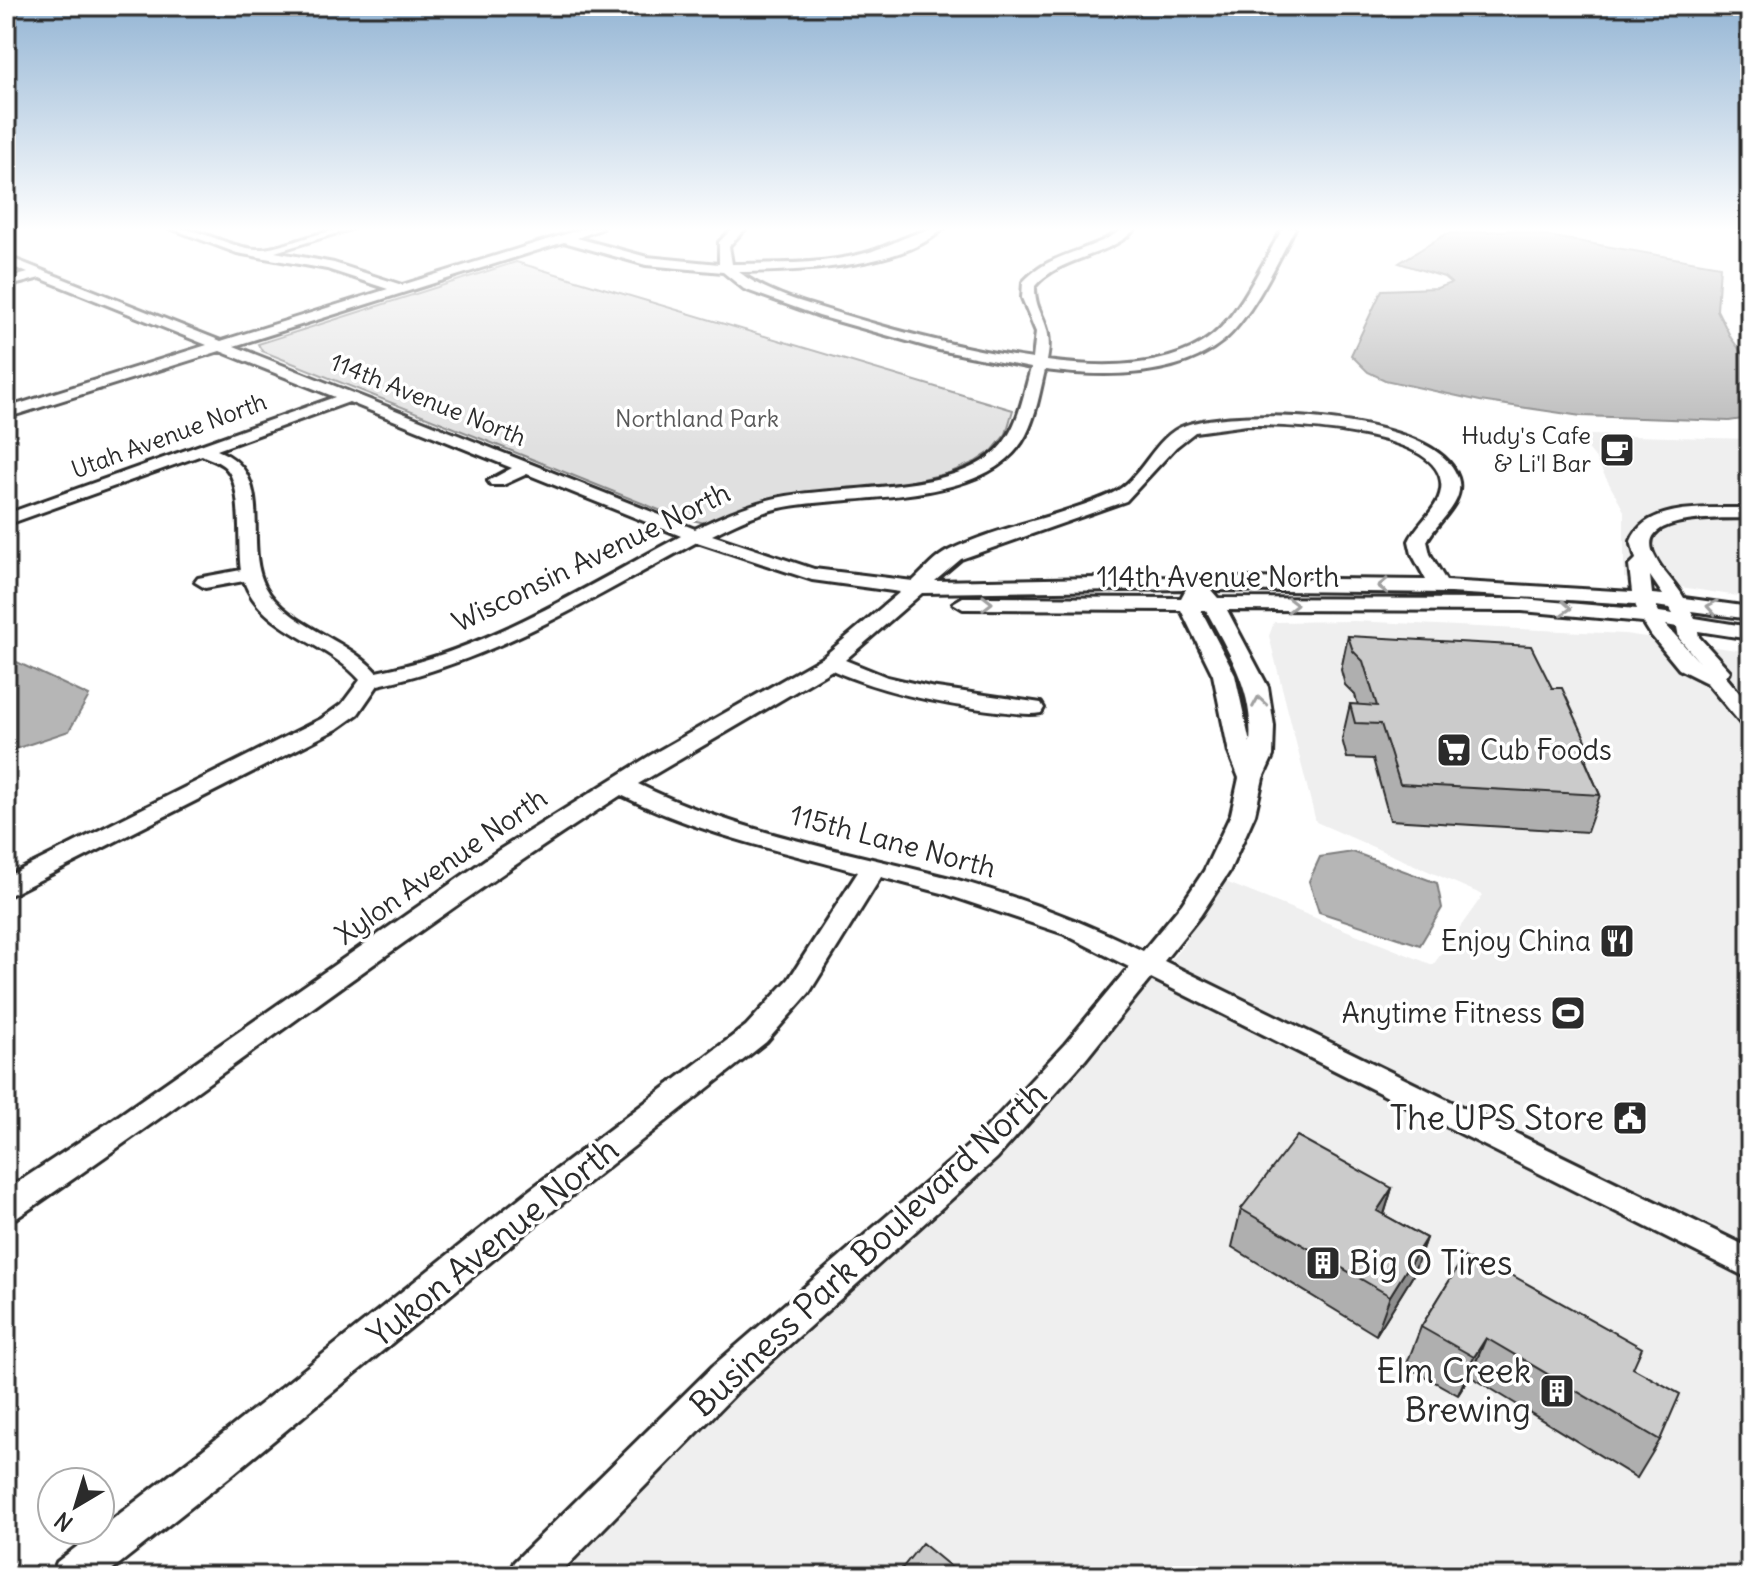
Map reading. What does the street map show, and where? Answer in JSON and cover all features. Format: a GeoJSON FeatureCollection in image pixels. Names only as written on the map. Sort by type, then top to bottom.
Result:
{"type":"FeatureCollection","features":[{"type":"Feature","properties":{"kind":"street","name":"114th Avenue North"},"geometry":{"type":"LineString","coordinates":[[113,302],[697,536],[719,550],[808,584],[907,593],[1192,595],[1439,586],[1642,597],[1750,613]]}},
{"type":"Feature","properties":{"kind":"street"},"geometry":{"type":"LineString","coordinates":[[6,413],[360,302]]}},
{"type":"Feature","properties":{"kind":"street"},"geometry":{"type":"LineString","coordinates":[[789,302],[976,355],[1037,366],[1088,369],[1166,361],[1203,348],[1226,330],[1243,302]]}},
{"type":"Feature","properties":{"kind":"street","name":"Wisconsin Avenue North"},"geometry":{"type":"LineString","coordinates":[[371,680],[416,670],[474,650],[731,519],[780,502],[913,488],[982,467],[999,457],[1015,441],[1043,346],[1043,334],[1030,302]]}},
{"type":"Feature","properties":{"kind":"street","name":"Utah Avenue North"},"geometry":{"type":"LineString","coordinates":[[6,520],[349,397]]}},
{"type":"Feature","properties":{"kind":"street","name":"Xylon Avenue North"},"geometry":{"type":"LineString","coordinates":[[6,1207],[158,1105],[508,856],[619,784],[831,662],[945,561],[965,549],[1120,497],[1133,489],[1180,435],[1208,423],[1240,418],[1378,433],[1402,439],[1441,461],[1450,481],[1446,504],[1418,541],[1421,554],[1439,586]]}},
{"type":"Feature","properties":{"kind":"street"},"geometry":{"type":"LineString","coordinates":[[6,888],[329,724],[350,709],[364,694],[371,680],[350,656],[265,600],[250,574],[242,480],[231,463],[203,450]]}},
{"type":"Feature","properties":{"kind":"street"},"geometry":{"type":"LineString","coordinates":[[497,481],[527,468]]}},
{"type":"Feature","properties":{"kind":"street"},"geometry":{"type":"LineString","coordinates":[[1715,678],[1719,671],[1689,638],[1687,622],[1666,582],[1646,560],[1640,541],[1643,533],[1663,520],[1690,515],[1750,513]]}},
{"type":"Feature","properties":{"kind":"street"},"geometry":{"type":"LineString","coordinates":[[1646,560],[1639,566],[1642,597],[1651,617],[1672,649],[1687,664],[1715,678],[1750,720]]}},
{"type":"Feature","properties":{"kind":"street"},"geometry":{"type":"LineString","coordinates":[[205,582],[250,574]]}},
{"type":"Feature","properties":{"kind":"street"},"geometry":{"type":"LineString","coordinates":[[1192,595],[1224,675],[1241,753],[1251,778]]}},
{"type":"Feature","properties":{"kind":"street","name":"Business Park Boulevard North"},"geometry":{"type":"LineString","coordinates":[[528,1576],[726,1378],[986,1149],[1075,1052],[1150,963],[1216,872],[1243,814],[1251,778],[1261,756],[1263,726],[1257,687],[1214,605],[1192,595]]}},
{"type":"Feature","properties":{"kind":"street","name":"114th Avenue North"},"geometry":{"type":"LineString","coordinates":[[1214,605],[1500,605],[1651,617],[1750,633]]}},
{"type":"Feature","properties":{"kind":"street"},"geometry":{"type":"LineString","coordinates":[[831,662],[908,691],[966,702],[1033,708]]}},
{"type":"Feature","properties":{"kind":"street","name":"115th Lane North"},"geometry":{"type":"LineString","coordinates":[[619,784],[677,813],[717,827],[1034,912],[1150,963],[1750,1264]]}},
{"type":"Feature","properties":{"kind":"street","name":"Yukon Avenue North"},"geometry":{"type":"LineString","coordinates":[[71,1576],[226,1456],[494,1237],[756,1034],[799,986],[873,869]]}},
{"type":"Feature","properties":{"kind":"shaded area"},"geometry":{"type":"Polygon","coordinates":[[[1376,302],[1718,302],[1717,310],[1731,338],[1750,364],[1750,418],[1729,421],[1581,416],[1480,401],[1385,380],[1368,372],[1351,355],[1376,302]]]}},
{"type":"Feature","properties":{"kind":"shaded area"},"geometry":{"type":"Polygon","coordinates":[[[1591,435],[1750,439],[1750,598],[1624,578],[1624,511],[1594,456],[1582,441],[1591,435]]]}},
{"type":"Feature","properties":{"kind":"shaded area"},"geometry":{"type":"Polygon","coordinates":[[[1354,621],[1625,634],[1750,652],[1750,1576],[555,1576],[626,1497],[1009,1150],[1181,948],[1223,881],[1433,965],[1483,895],[1316,822],[1269,636],[1274,622],[1354,621]]]}},
{"type":"Feature","properties":{"kind":"shaded area"},"geometry":{"type":"Polygon","coordinates":[[[6,657],[89,696],[69,731],[6,752],[6,657]]]}},
{"type":"Feature","properties":{"kind":"shaded area"},"geometry":{"type":"Polygon","coordinates":[[[1353,852],[1437,883],[1442,908],[1420,945],[1319,912],[1309,881],[1320,857],[1353,852]]]}},
{"type":"Feature","properties":{"kind":"green space","name":"Northland Park"},"geometry":{"type":"Polygon","coordinates":[[[391,302],[650,302],[1013,410],[1006,434],[993,450],[949,473],[896,485],[773,498],[705,523],[674,516],[262,351],[258,344],[391,302]]]}},
{"type":"Feature","properties":{"kind":"building","name":"Cub Foods"},"geometry":{"type":"Polygon","coordinates":[[[1348,636],[1531,646],[1552,688],[1562,688],[1590,749],[1580,749],[1600,795],[1400,784],[1381,724],[1355,723],[1350,704],[1377,706],[1363,661],[1353,651],[1348,636]]]}},
{"type":"Feature","properties":{"kind":"building"},"geometry":{"type":"Polygon","coordinates":[[[1297,1136],[1392,1188],[1377,1211],[1426,1238],[1390,1296],[1241,1209],[1297,1136]]]}},
{"type":"Feature","properties":{"kind":"building"},"geometry":{"type":"Polygon","coordinates":[[[1464,1257],[1487,1270],[1490,1263],[1642,1348],[1633,1368],[1680,1394],[1660,1440],[1486,1338],[1474,1357],[1421,1327],[1464,1257]]]}},
{"type":"Feature","properties":{"kind":"building"},"geometry":{"type":"Polygon","coordinates":[[[922,1543],[962,1576],[896,1576],[922,1543]]]}},
{"type":"Feature","properties":{"kind":"place","name":"Hudy's Cafe & Li'l Bar"},"geometry":{"type":"Point","coordinates":[1617,450]}},
{"type":"Feature","properties":{"kind":"place","name":"Cub Foods"},"geometry":{"type":"Point","coordinates":[1454,750]}},
{"type":"Feature","properties":{"kind":"place","name":"Enjoy China"},"geometry":{"type":"Point","coordinates":[1617,941]}},
{"type":"Feature","properties":{"kind":"place","name":"Anytime Fitness"},"geometry":{"type":"Point","coordinates":[1568,1013]}},
{"type":"Feature","properties":{"kind":"place","name":"The UPS Store"},"geometry":{"type":"Point","coordinates":[1630,1118]}},
{"type":"Feature","properties":{"kind":"place","name":"Big O Tires"},"geometry":{"type":"Point","coordinates":[1323,1263]}},
{"type":"Feature","properties":{"kind":"place","name":"Elm Creek Brewing"},"geometry":{"type":"Point","coordinates":[1557,1391]}}]}
